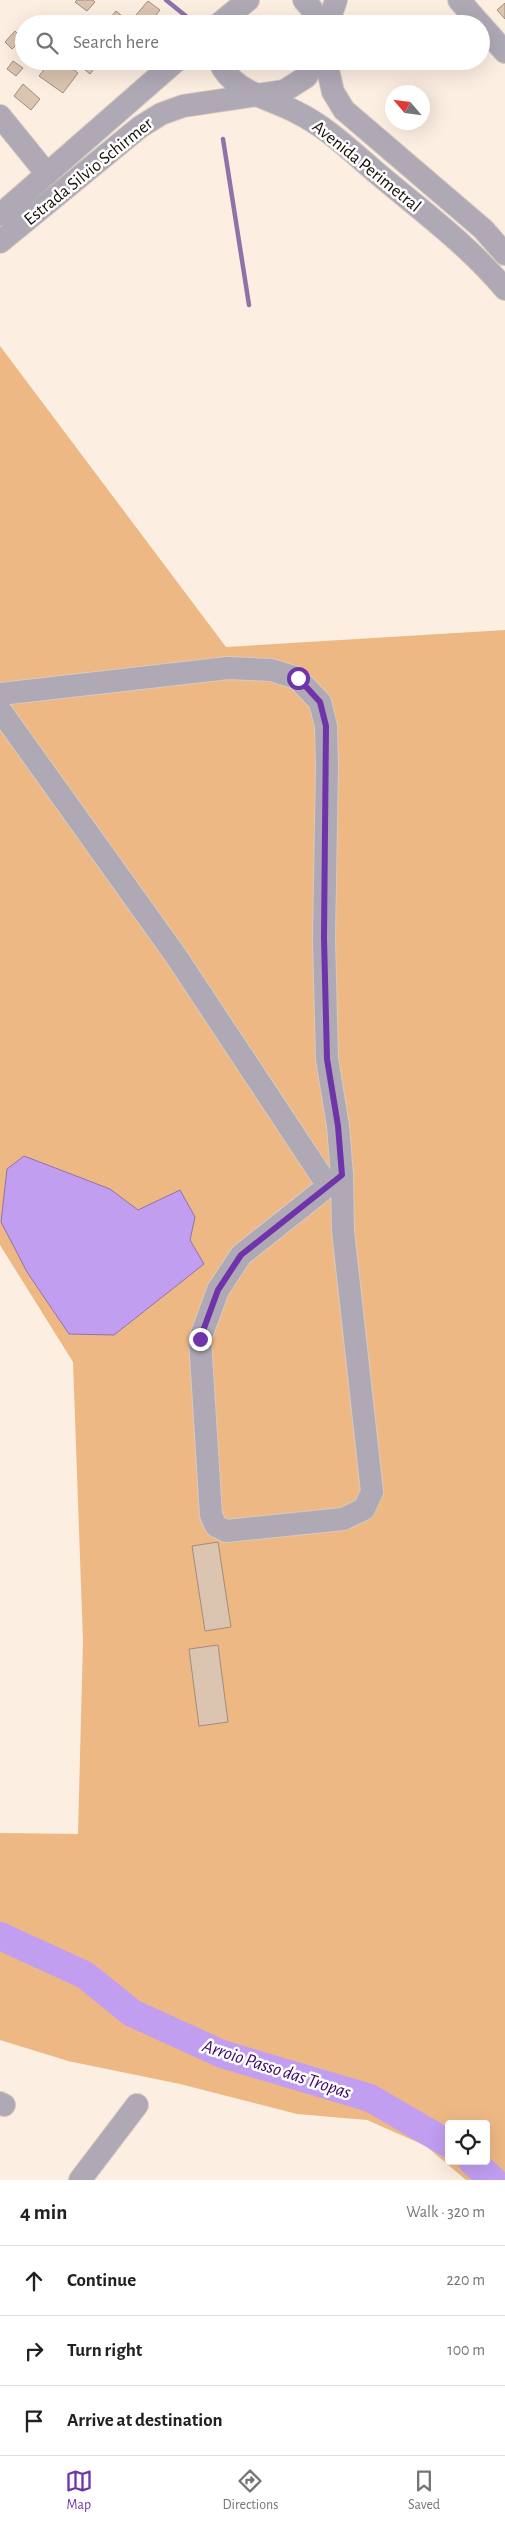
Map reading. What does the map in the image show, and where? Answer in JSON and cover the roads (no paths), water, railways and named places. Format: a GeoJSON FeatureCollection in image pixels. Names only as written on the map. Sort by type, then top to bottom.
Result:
{"type":"FeatureCollection","features":[{"type":"Feature","properties":{"kind":"street"},"geometry":{"type":"LineString","coordinates":[[230,15],[248,0]]}},
{"type":"Feature","properties":{"kind":"street"},"geometry":{"type":"LineString","coordinates":[[304,0],[314,15]]}},
{"type":"Feature","properties":{"kind":"street"},"geometry":{"type":"LineString","coordinates":[[331,15],[336,0]]}},
{"type":"Feature","properties":{"kind":"street"},"geometry":{"type":"LineString","coordinates":[[459,0],[473,15]]}},
{"type":"Feature","properties":{"kind":"street"},"geometry":{"type":"LineString","coordinates":[[490,34],[505,52]]}},
{"type":"Feature","properties":{"kind":"street","name":"Estrada Silvio Schirmer"},"geometry":{"type":"LineString","coordinates":[[0,215],[166,70]]}},
{"type":"Feature","properties":{"kind":"street","name":"Avenida Perimetral"},"geometry":{"type":"LineString","coordinates":[[225,70],[234,83],[298,112],[324,129],[464,245],[505,289]]}},
{"type":"Feature","properties":{"kind":"street","name":"Estrada Silvio Schirmer"},"geometry":{"type":"LineString","coordinates":[[0,242],[140,127],[161,114],[183,106],[284,91],[296,86],[310,70]]}},
{"type":"Feature","properties":{"kind":"street","name":"Avenida Perimetral"},"geometry":{"type":"LineString","coordinates":[[328,70],[333,92],[344,110],[483,229],[505,254]]}},
{"type":"Feature","properties":{"kind":"street"},"geometry":{"type":"LineString","coordinates":[[0,116],[47,174]]}},
{"type":"Feature","properties":{"kind":"street"},"geometry":{"type":"LineString","coordinates":[[0,694],[228,668],[271,670],[298,678],[320,702],[326,726],[327,766],[324,938],[327,1059],[338,1126],[335,1180],[343,1231],[372,1492],[364,1509],[343,1519],[226,1531],[216,1526],[210,1516],[200,1339],[218,1290],[241,1255],[335,1180]]}},
{"type":"Feature","properties":{"kind":"street"},"geometry":{"type":"LineString","coordinates":[[0,710],[335,1180]]}},
{"type":"Feature","properties":{"kind":"street"},"geometry":{"type":"LineString","coordinates":[[80,2180],[137,2105]]}},
{"type":"Feature","properties":{"kind":"waterway"},"geometry":{"type":"LineString","coordinates":[[166,0],[185,15]]}},
{"type":"Feature","properties":{"kind":"waterway"},"geometry":{"type":"LineString","coordinates":[[223,139],[249,305]]}},
{"type":"Feature","properties":{"kind":"waterway","name":"Arroio Passo das Tropas"},"geometry":{"type":"LineString","coordinates":[[0,1936],[85,1975],[132,2013],[222,2054],[370,2098],[445,2142]]}},
{"type":"Feature","properties":{"kind":"waterway","name":"Arroio Passo das Tropas"},"geometry":{"type":"LineString","coordinates":[[476,2165],[493,2180]]}}]}
